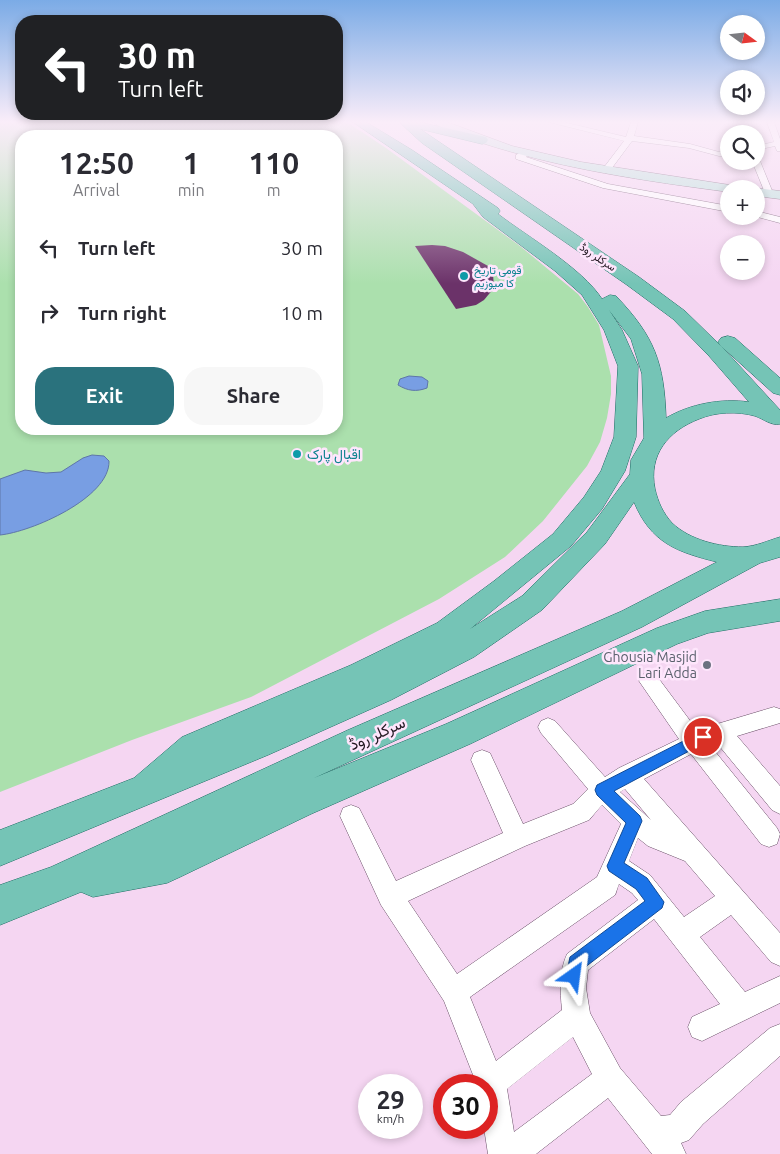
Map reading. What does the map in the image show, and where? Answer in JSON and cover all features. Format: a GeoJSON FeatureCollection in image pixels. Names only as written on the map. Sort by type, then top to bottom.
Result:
{"type":"FeatureCollection","features":[{"type":"Feature","properties":{"kind":"main road","name":"سرکلر روڈ"},"geometry":{"type":"LineString","coordinates":[[440,176],[580,269],[630,321],[648,354],[653,383],[655,439]]}},
{"type":"Feature","properties":{"kind":"main road","name":"سرکلر روڈ"},"geometry":{"type":"LineString","coordinates":[[478,176],[641,286],[679,315],[776,418]]}},
{"type":"Feature","properties":{"kind":"main road"},"geometry":{"type":"LineString","coordinates":[[146,789],[194,747],[362,674],[447,631],[504,588],[562,540],[593,504],[613,471],[625,437],[628,398],[628,366],[613,330],[588,292],[561,268],[488,214],[479,202]]}},
{"type":"Feature","properties":{"kind":"main road"},"geometry":{"type":"LineString","coordinates":[[551,226],[578,234],[652,280],[688,308],[780,389]]}},
{"type":"Feature","properties":{"kind":"main road"},"geometry":{"type":"LineString","coordinates":[[771,550],[730,556],[689,544],[669,534],[653,516],[648,505],[641,475],[643,462],[655,439],[675,420],[685,415],[708,408],[741,408],[776,418]]}},
{"type":"Feature","properties":{"kind":"main road"},"geometry":{"type":"LineString","coordinates":[[0,848],[380,691],[463,649],[532,603],[596,538],[641,475]]}},
{"type":"Feature","properties":{"kind":"main road","name":"سرکلر روڈ"},"geometry":{"type":"LineString","coordinates":[[0,905],[57,884],[360,740],[632,619],[771,550]]}},
{"type":"Feature","properties":{"kind":"main road"},"geometry":{"type":"LineString","coordinates":[[57,884],[167,864],[298,802],[458,734],[667,636],[704,622],[780,610]]}},
{"type":"Feature","properties":{"kind":"street"},"geometry":{"type":"LineString","coordinates":[[576,176],[606,186],[720,208]]}},
{"type":"Feature","properties":{"kind":"street"},"geometry":{"type":"LineString","coordinates":[[644,176],[720,187]]}},
{"type":"Feature","properties":{"kind":"street"},"geometry":{"type":"LineString","coordinates":[[761,176],[767,193]]}},
{"type":"Feature","properties":{"kind":"street"},"geometry":{"type":"LineString","coordinates":[[765,216],[780,220]]}},
{"type":"Feature","properties":{"kind":"street"},"geometry":{"type":"LineString","coordinates":[[648,681],[769,836]]}},
{"type":"Feature","properties":{"kind":"street"},"geometry":{"type":"LineString","coordinates":[[390,896],[517,838],[581,812],[602,790],[627,775],[694,742],[774,716]]}},
{"type":"Feature","properties":{"kind":"street"},"geometry":{"type":"LineString","coordinates":[[548,727],[602,790],[634,821],[656,838],[693,852]]}},
{"type":"Feature","properties":{"kind":"street"},"geometry":{"type":"LineString","coordinates":[[720,732],[780,803]]}},
{"type":"Feature","properties":{"kind":"street"},"geometry":{"type":"LineString","coordinates":[[482,760],[517,838]]}},
{"type":"Feature","properties":{"kind":"street"},"geometry":{"type":"LineString","coordinates":[[627,775],[780,953]]}},
{"type":"Feature","properties":{"kind":"street"},"geometry":{"type":"LineString","coordinates":[[351,816],[390,896],[454,992],[487,1074]]}},
{"type":"Feature","properties":{"kind":"street"},"geometry":{"type":"LineString","coordinates":[[454,992],[606,886],[634,821]]}},
{"type":"Feature","properties":{"kind":"street"},"geometry":{"type":"LineString","coordinates":[[615,866],[641,884],[741,1008]]}},
{"type":"Feature","properties":{"kind":"street"},"geometry":{"type":"LineString","coordinates":[[682,934],[733,898]]}},
{"type":"Feature","properties":{"kind":"street"},"geometry":{"type":"LineString","coordinates":[[656,902],[576,963],[573,988],[577,1016],[610,1078],[663,1143],[692,1113],[780,1038]]}},
{"type":"Feature","properties":{"kind":"street"},"geometry":{"type":"LineString","coordinates":[[702,1027],[780,989]]}},
{"type":"Feature","properties":{"kind":"street"},"geometry":{"type":"LineString","coordinates":[[498,1078],[577,1016]]}},
{"type":"Feature","properties":{"kind":"street"},"geometry":{"type":"LineString","coordinates":[[511,1154],[610,1078]]}},
{"type":"Feature","properties":{"kind":"street"},"geometry":{"type":"LineString","coordinates":[[498,1124],[503,1154]]}},
{"type":"Feature","properties":{"kind":"green space","name":"اقبال پارک"},"geometry":{"type":"Polygon","coordinates":[[[0,176],[15,176],[15,435],[343,435],[343,176],[424,176],[520,246],[578,294],[588,307],[599,325],[611,376],[611,394],[607,418],[600,442],[587,466],[543,521],[505,557],[439,599],[251,697],[132,740],[0,792],[0,176]]]}},
{"type":"Feature","properties":{"kind":"water"},"geometry":{"type":"Polygon","coordinates":[[[409,376],[422,377],[428,381],[427,388],[412,390],[398,385],[400,379],[409,376]]]}},
{"type":"Feature","properties":{"kind":"water"},"geometry":{"type":"Polygon","coordinates":[[[92,455],[104,456],[109,461],[106,475],[97,488],[83,500],[48,520],[0,535],[0,479],[25,470],[46,473],[61,472],[83,458],[92,455]]]}},
{"type":"Feature","properties":{"kind":"building","name":"قومی تاریخ کا میوزیم"},"geometry":{"type":"Polygon","coordinates":[[[415,246],[445,246],[463,252],[488,266],[493,273],[494,288],[484,300],[476,305],[456,309],[415,246]]]}},
{"type":"Feature","properties":{"kind":"place","name":"قومی تاریخ کا میوزیم"},"geometry":{"type":"Point","coordinates":[464,276]}},
{"type":"Feature","properties":{"kind":"place","name":"اقبال پارک"},"geometry":{"type":"Point","coordinates":[297,454]}},
{"type":"Feature","properties":{"kind":"place","name":"Ghousia Masjid Lari Adda"},"geometry":{"type":"Point","coordinates":[707,665]}},
{"type":"Feature","properties":{"kind":"route"},"geometry":{"type":"LineString","coordinates":[[574,976],[576,963],[656,902],[641,884],[615,866],[634,821],[602,790],[627,775],[703,737]]}}]}
